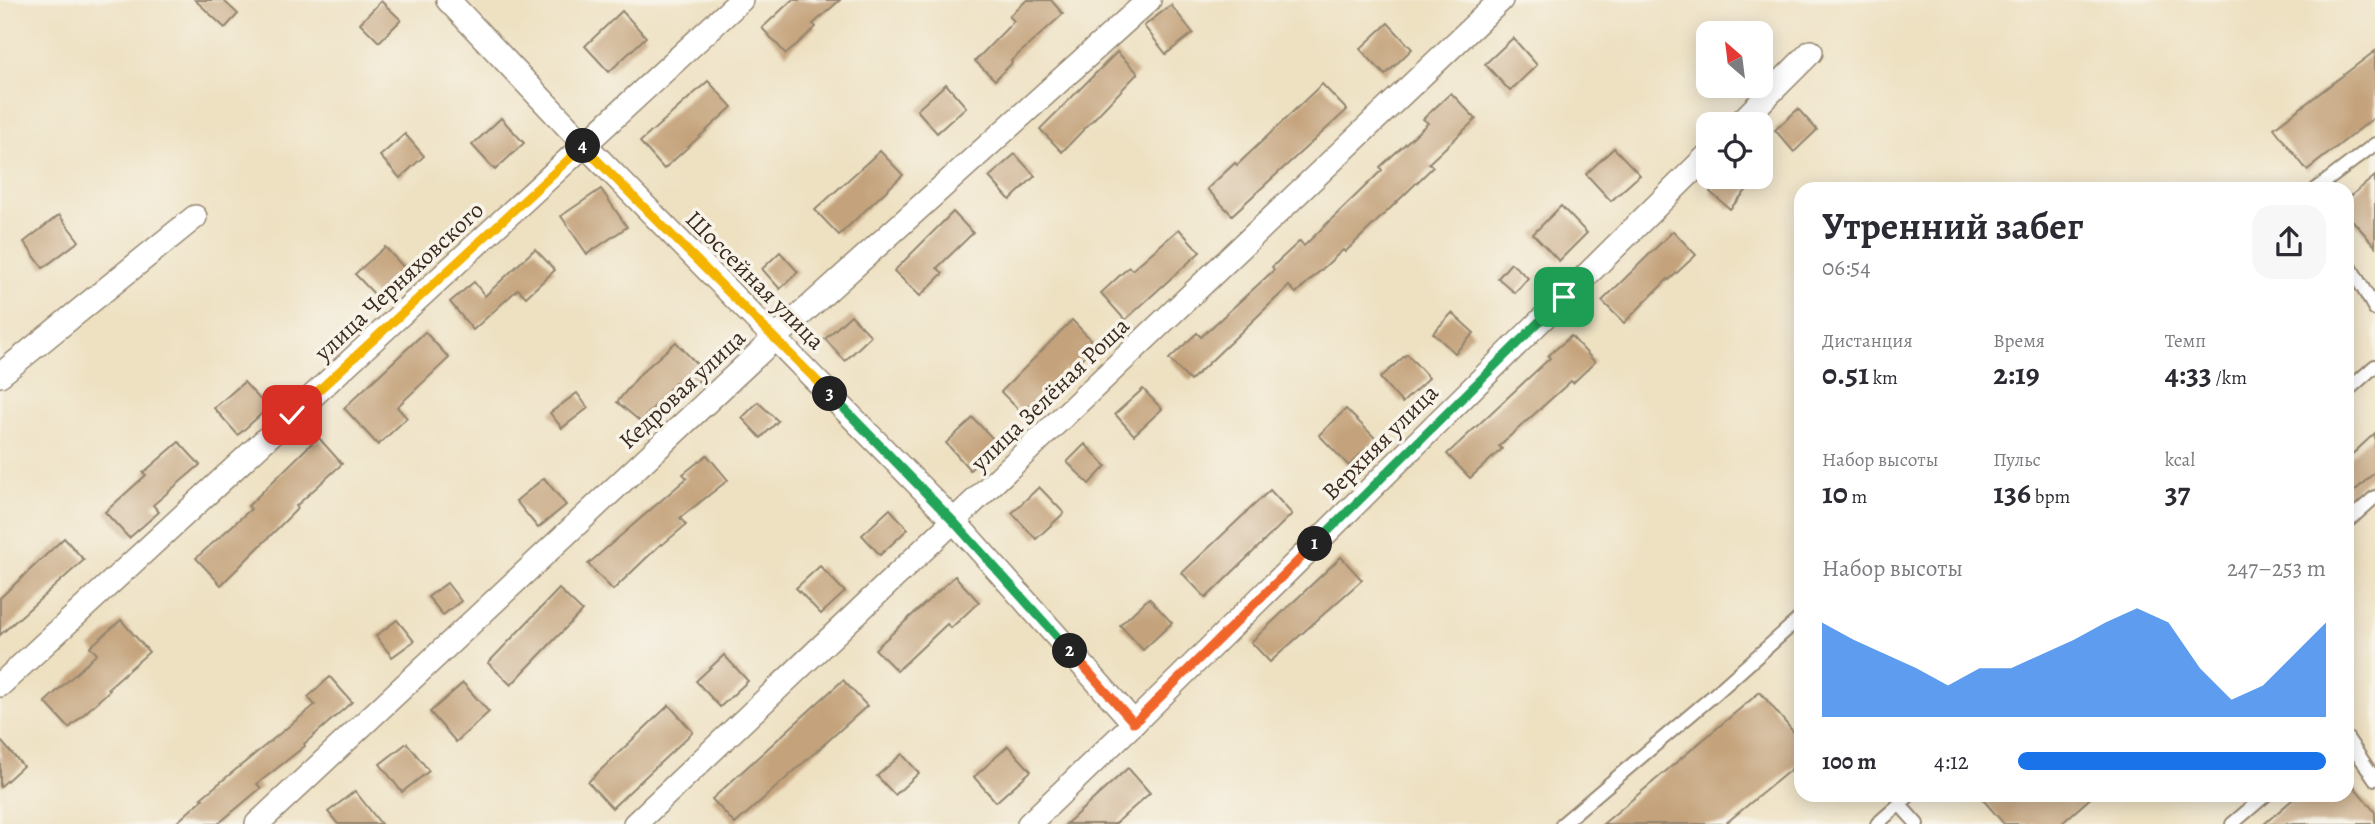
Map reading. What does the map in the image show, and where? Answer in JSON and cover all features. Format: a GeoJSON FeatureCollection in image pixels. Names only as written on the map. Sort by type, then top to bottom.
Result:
{"type":"FeatureCollection","features":[{"type":"Feature","properties":{"kind":"street","name":"Шоссейная улица"},"geometry":{"type":"LineString","coordinates":[[448,0],[585,145],[954,522],[1134,723]]}},
{"type":"Feature","properties":{"kind":"street","name":"улица Черняховского"},"geometry":{"type":"LineString","coordinates":[[0,685],[741,0]]}},
{"type":"Feature","properties":{"kind":"street","name":"Кедровая улица"},"geometry":{"type":"LineString","coordinates":[[257,824],[775,338],[1149,0]]}},
{"type":"Feature","properties":{"kind":"street","name":"улица Зелёная Роща"},"geometry":{"type":"LineString","coordinates":[[635,824],[1501,0]]}},
{"type":"Feature","properties":{"kind":"street"},"geometry":{"type":"LineString","coordinates":[[1751,112],[1811,52]]}},
{"type":"Feature","properties":{"kind":"street","name":"Верхняя улица"},"geometry":{"type":"LineString","coordinates":[[1028,824],[1134,723],[1696,167]]}},
{"type":"Feature","properties":{"kind":"street"},"geometry":{"type":"LineString","coordinates":[[0,375],[195,217]]}},
{"type":"Feature","properties":{"kind":"lane"},"geometry":{"type":"LineString","coordinates":[[2325,182],[2375,144]]}},
{"type":"Feature","properties":{"kind":"lane"},"geometry":{"type":"LineString","coordinates":[[2354,273],[2375,309]]}},
{"type":"Feature","properties":{"kind":"lane"},"geometry":{"type":"LineString","coordinates":[[2354,385],[2375,366]]}},
{"type":"Feature","properties":{"kind":"lane"},"geometry":{"type":"LineString","coordinates":[[2354,516],[2375,497]]}},
{"type":"Feature","properties":{"kind":"lane"},"geometry":{"type":"LineString","coordinates":[[1562,824],[1794,623]]}},
{"type":"Feature","properties":{"kind":"lane"},"geometry":{"type":"LineString","coordinates":[[2354,748],[2375,779]]}},
{"type":"Feature","properties":{"kind":"lane"},"geometry":{"type":"LineString","coordinates":[[1877,824],[1903,802]]}},
{"type":"Feature","properties":{"kind":"lane"},"geometry":{"type":"LineString","coordinates":[[2232,824],[2258,802]]}},
{"type":"Feature","properties":{"kind":"lane"},"geometry":{"type":"LineString","coordinates":[[1900,805],[1917,824]]}},
{"type":"Feature","properties":{"kind":"building"},"geometry":{"type":"Polygon","coordinates":[[[195,0],[223,0],[238,14],[225,28],[195,0]]]}},
{"type":"Feature","properties":{"kind":"building"},"geometry":{"type":"Polygon","coordinates":[[[792,0],[840,0],[813,24],[816,27],[786,54],[762,28],[792,0]]]}},
{"type":"Feature","properties":{"kind":"building"},"geometry":{"type":"Polygon","coordinates":[[[1027,0],[1051,0],[1063,14],[1011,61],[995,80],[975,61],[1014,21],[1009,16],[1027,0]]]}},
{"type":"Feature","properties":{"kind":"building"},"geometry":{"type":"Polygon","coordinates":[[[381,1],[401,20],[379,42],[360,23],[381,1]]]}},
{"type":"Feature","properties":{"kind":"building"},"geometry":{"type":"Polygon","coordinates":[[[1171,5],[1193,33],[1166,54],[1144,26],[1171,5]]]}},
{"type":"Feature","properties":{"kind":"building"},"geometry":{"type":"Polygon","coordinates":[[[622,11],[646,37],[609,72],[585,46],[622,11]]]}},
{"type":"Feature","properties":{"kind":"building"},"geometry":{"type":"Polygon","coordinates":[[[1388,23],[1412,49],[1385,75],[1360,49],[1388,23]]]}},
{"type":"Feature","properties":{"kind":"building"},"geometry":{"type":"Polygon","coordinates":[[[1513,38],[1537,65],[1510,91],[1485,64],[1513,38]]]}},
{"type":"Feature","properties":{"kind":"building"},"geometry":{"type":"Polygon","coordinates":[[[2375,51],[2375,117],[2307,170],[2274,128],[2375,51]]]}},
{"type":"Feature","properties":{"kind":"building"},"geometry":{"type":"Polygon","coordinates":[[[1117,52],[1138,73],[1062,152],[1040,129],[1117,52]]]}},
{"type":"Feature","properties":{"kind":"building"},"geometry":{"type":"Polygon","coordinates":[[[708,81],[732,107],[664,169],[640,142],[708,81]]]}},
{"type":"Feature","properties":{"kind":"building"},"geometry":{"type":"Polygon","coordinates":[[[946,84],[966,107],[937,133],[917,110],[946,84]]]}},
{"type":"Feature","properties":{"kind":"building"},"geometry":{"type":"Polygon","coordinates":[[[1322,84],[1347,110],[1232,215],[1207,189],[1235,163],[1237,165],[1322,84]]]}},
{"type":"Feature","properties":{"kind":"building"},"geometry":{"type":"Polygon","coordinates":[[[1451,93],[1476,119],[1429,163],[1433,167],[1345,252],[1343,250],[1296,293],[1289,286],[1190,381],[1169,359],[1197,333],[1201,337],[1274,270],[1272,267],[1300,241],[1304,246],[1382,170],[1380,167],[1428,123],[1423,119],[1451,93]]]}},
{"type":"Feature","properties":{"kind":"building"},"geometry":{"type":"Polygon","coordinates":[[[1798,109],[1817,130],[1794,152],[1775,130],[1798,109]]]}},
{"type":"Feature","properties":{"kind":"building"},"geometry":{"type":"Polygon","coordinates":[[[501,118],[524,143],[495,170],[472,145],[501,118]]]}},
{"type":"Feature","properties":{"kind":"building"},"geometry":{"type":"Polygon","coordinates":[[[405,134],[424,156],[400,178],[380,156],[405,134]]]}},
{"type":"Feature","properties":{"kind":"building"},"geometry":{"type":"Polygon","coordinates":[[[1614,148],[1640,175],[1611,201],[1586,174],[1614,148]]]}},
{"type":"Feature","properties":{"kind":"building"},"geometry":{"type":"Polygon","coordinates":[[[880,151],[903,175],[839,235],[815,210],[880,151]]]}},
{"type":"Feature","properties":{"kind":"building"},"geometry":{"type":"Polygon","coordinates":[[[1015,154],[1035,176],[1010,200],[989,177],[1015,154]]]}},
{"type":"Feature","properties":{"kind":"building"},"geometry":{"type":"Polygon","coordinates":[[[2375,176],[2375,246],[2354,222],[2354,193],[2375,176]]]}},
{"type":"Feature","properties":{"kind":"building"},"geometry":{"type":"Polygon","coordinates":[[[601,189],[627,227],[587,254],[561,216],[601,189]]]}},
{"type":"Feature","properties":{"kind":"building"},"geometry":{"type":"Polygon","coordinates":[[[1713,189],[1748,189],[1730,209],[1710,192],[1713,189]]]}},
{"type":"Feature","properties":{"kind":"building"},"geometry":{"type":"Polygon","coordinates":[[[1561,206],[1587,233],[1559,261],[1533,234],[1561,206]]]}},
{"type":"Feature","properties":{"kind":"building"},"geometry":{"type":"Polygon","coordinates":[[[953,212],[973,233],[937,268],[943,273],[920,296],[894,271],[953,212]]]}},
{"type":"Feature","properties":{"kind":"building"},"geometry":{"type":"Polygon","coordinates":[[[59,215],[79,241],[43,268],[24,242],[59,215]]]}},
{"type":"Feature","properties":{"kind":"building"},"geometry":{"type":"Polygon","coordinates":[[[1179,229],[1200,252],[1125,320],[1101,293],[1129,267],[1132,270],[1179,229]]]}},
{"type":"Feature","properties":{"kind":"building"},"geometry":{"type":"Polygon","coordinates":[[[1673,231],[1696,255],[1624,323],[1602,301],[1673,231]]]}},
{"type":"Feature","properties":{"kind":"building"},"geometry":{"type":"Polygon","coordinates":[[[385,247],[409,273],[380,300],[355,274],[385,247]]]}},
{"type":"Feature","properties":{"kind":"building"},"geometry":{"type":"Polygon","coordinates":[[[535,249],[555,270],[526,297],[518,289],[473,330],[450,302],[474,282],[485,296],[535,249]]]}},
{"type":"Feature","properties":{"kind":"building"},"geometry":{"type":"Polygon","coordinates":[[[780,252],[798,272],[780,289],[762,269],[780,252]]]}},
{"type":"Feature","properties":{"kind":"building"},"geometry":{"type":"Polygon","coordinates":[[[1511,263],[1528,278],[1515,293],[1498,278],[1511,263]]]}},
{"type":"Feature","properties":{"kind":"building"},"geometry":{"type":"Polygon","coordinates":[[[1452,313],[1474,333],[1455,353],[1433,333],[1452,313]]]}},
{"type":"Feature","properties":{"kind":"building"},"geometry":{"type":"Polygon","coordinates":[[[851,315],[871,336],[845,361],[825,339],[851,315]]]}},
{"type":"Feature","properties":{"kind":"building"},"geometry":{"type":"Polygon","coordinates":[[[1072,320],[1096,345],[1069,371],[1066,369],[1022,413],[1001,392],[1072,320]]]}},
{"type":"Feature","properties":{"kind":"building"},"geometry":{"type":"Polygon","coordinates":[[[425,332],[449,358],[397,407],[407,418],[378,445],[344,408],[425,332]]]}},
{"type":"Feature","properties":{"kind":"building"},"geometry":{"type":"Polygon","coordinates":[[[1571,336],[1595,362],[1499,446],[1502,449],[1470,478],[1447,454],[1571,336]]]}},
{"type":"Feature","properties":{"kind":"building"},"geometry":{"type":"Polygon","coordinates":[[[676,342],[706,374],[685,394],[675,383],[641,422],[617,402],[641,373],[676,342]]]}},
{"type":"Feature","properties":{"kind":"building"},"geometry":{"type":"Polygon","coordinates":[[[1407,354],[1429,378],[1402,403],[1380,378],[1407,354]]]}},
{"type":"Feature","properties":{"kind":"building"},"geometry":{"type":"Polygon","coordinates":[[[244,382],[268,408],[238,435],[214,408],[244,382]]]}},
{"type":"Feature","properties":{"kind":"building"},"geometry":{"type":"Polygon","coordinates":[[[1143,389],[1162,409],[1134,435],[1115,414],[1143,389]]]}},
{"type":"Feature","properties":{"kind":"building"},"geometry":{"type":"Polygon","coordinates":[[[577,393],[588,408],[562,428],[550,413],[577,393]]]}},
{"type":"Feature","properties":{"kind":"building"},"geometry":{"type":"Polygon","coordinates":[[[758,402],[778,421],[761,438],[742,418],[758,402]]]}},
{"type":"Feature","properties":{"kind":"building"},"geometry":{"type":"Polygon","coordinates":[[[1346,409],[1376,439],[1349,466],[1319,435],[1346,409]]]}},
{"type":"Feature","properties":{"kind":"building"},"geometry":{"type":"Polygon","coordinates":[[[973,418],[998,444],[970,470],[946,443],[973,418]]]}},
{"type":"Feature","properties":{"kind":"building"},"geometry":{"type":"Polygon","coordinates":[[[2375,433],[2375,472],[2354,492],[2354,452],[2375,433]]]}},
{"type":"Feature","properties":{"kind":"building"},"geometry":{"type":"Polygon","coordinates":[[[318,437],[342,464],[296,506],[298,508],[221,585],[196,558],[251,509],[248,506],[318,437]]]}},
{"type":"Feature","properties":{"kind":"building"},"geometry":{"type":"Polygon","coordinates":[[[179,442],[200,465],[153,505],[159,512],[129,538],[105,512],[146,475],[143,473],[179,442]]]}},
{"type":"Feature","properties":{"kind":"building"},"geometry":{"type":"Polygon","coordinates":[[[1085,444],[1106,466],[1089,484],[1067,462],[1085,444]]]}},
{"type":"Feature","properties":{"kind":"building"},"geometry":{"type":"Polygon","coordinates":[[[707,455],[728,480],[680,518],[686,525],[661,544],[613,590],[588,564],[687,478],[683,474],[707,455]]]}},
{"type":"Feature","properties":{"kind":"building"},"geometry":{"type":"Polygon","coordinates":[[[544,478],[566,505],[538,528],[516,501],[544,478]]]}},
{"type":"Feature","properties":{"kind":"building"},"geometry":{"type":"Polygon","coordinates":[[[1039,487],[1064,513],[1036,539],[1012,513],[1039,487]]]}},
{"type":"Feature","properties":{"kind":"building"},"geometry":{"type":"Polygon","coordinates":[[[1270,490],[1292,514],[1206,598],[1182,573],[1270,490]]]}},
{"type":"Feature","properties":{"kind":"building"},"geometry":{"type":"Polygon","coordinates":[[[890,509],[908,529],[880,555],[862,535],[890,509]]]}},
{"type":"Feature","properties":{"kind":"building"},"geometry":{"type":"Polygon","coordinates":[[[64,538],[84,560],[0,635],[0,598],[64,538]]]}},
{"type":"Feature","properties":{"kind":"building"},"geometry":{"type":"Polygon","coordinates":[[[1341,557],[1362,580],[1270,662],[1251,642],[1341,557]]]}},
{"type":"Feature","properties":{"kind":"building"},"geometry":{"type":"Polygon","coordinates":[[[820,566],[845,592],[821,614],[796,588],[820,566]]]}},
{"type":"Feature","properties":{"kind":"building"},"geometry":{"type":"Polygon","coordinates":[[[955,576],[979,602],[951,628],[947,624],[897,671],[875,649],[955,576]]]}},
{"type":"Feature","properties":{"kind":"building"},"geometry":{"type":"Polygon","coordinates":[[[447,583],[461,601],[443,615],[428,597],[447,583]]]}},
{"type":"Feature","properties":{"kind":"building"},"geometry":{"type":"Polygon","coordinates":[[[559,589],[582,611],[511,685],[488,663],[559,589]]]}},
{"type":"Feature","properties":{"kind":"building"},"geometry":{"type":"Polygon","coordinates":[[[1149,598],[1172,623],[1143,650],[1120,625],[1149,598]]]}},
{"type":"Feature","properties":{"kind":"building"},"geometry":{"type":"Polygon","coordinates":[[[121,620],[149,652],[108,688],[110,690],[69,728],[45,702],[97,654],[90,647],[121,620]]]}},
{"type":"Feature","properties":{"kind":"building"},"geometry":{"type":"Polygon","coordinates":[[[397,620],[414,641],[392,657],[376,636],[397,620]]]}},
{"type":"Feature","properties":{"kind":"building"},"geometry":{"type":"Polygon","coordinates":[[[724,655],[748,681],[720,707],[696,681],[724,655]]]}},
{"type":"Feature","properties":{"kind":"building"},"geometry":{"type":"Polygon","coordinates":[[[330,677],[352,702],[304,744],[305,746],[257,784],[261,788],[218,824],[175,824],[203,799],[201,798],[315,705],[308,697],[330,677]]]}},
{"type":"Feature","properties":{"kind":"building"},"geometry":{"type":"Polygon","coordinates":[[[843,680],[867,706],[735,824],[712,799],[843,680]]]}},
{"type":"Feature","properties":{"kind":"building"},"geometry":{"type":"Polygon","coordinates":[[[463,683],[489,712],[456,742],[430,712],[463,683]]]}},
{"type":"Feature","properties":{"kind":"building"},"geometry":{"type":"Polygon","coordinates":[[[1760,692],[1794,733],[1794,767],[1725,824],[1603,824],[1760,692]]]}},
{"type":"Feature","properties":{"kind":"building"},"geometry":{"type":"Polygon","coordinates":[[[669,705],[693,732],[612,808],[588,782],[669,705]]]}},
{"type":"Feature","properties":{"kind":"building"},"geometry":{"type":"Polygon","coordinates":[[[0,740],[23,766],[0,787],[0,740]]]}},
{"type":"Feature","properties":{"kind":"building"},"geometry":{"type":"Polygon","coordinates":[[[407,743],[429,771],[402,792],[380,764],[407,743]]]}},
{"type":"Feature","properties":{"kind":"building"},"geometry":{"type":"Polygon","coordinates":[[[1008,746],[1031,771],[996,802],[974,777],[1008,746]]]}},
{"type":"Feature","properties":{"kind":"building"},"geometry":{"type":"Polygon","coordinates":[[[902,754],[919,773],[895,795],[877,776],[902,754]]]}},
{"type":"Feature","properties":{"kind":"building"},"geometry":{"type":"Polygon","coordinates":[[[1128,768],[1150,793],[1115,824],[1066,824],[1128,768]]]}},
{"type":"Feature","properties":{"kind":"building"},"geometry":{"type":"Polygon","coordinates":[[[2354,786],[2375,812],[2375,824],[2264,824],[2290,802],[2354,802],[2354,786]]]}},
{"type":"Feature","properties":{"kind":"building"},"geometry":{"type":"Polygon","coordinates":[[[355,791],[381,824],[338,824],[328,812],[355,791]]]}},
{"type":"Feature","properties":{"kind":"building"},"geometry":{"type":"Polygon","coordinates":[[[1985,802],[2086,802],[2061,824],[2004,824],[1985,802]]]}},
{"type":"Feature","properties":{"kind":"route"},"geometry":{"type":"LineString","coordinates":[[292,415],[585,145],[954,522],[1134,723],[1564,297]]}}]}
